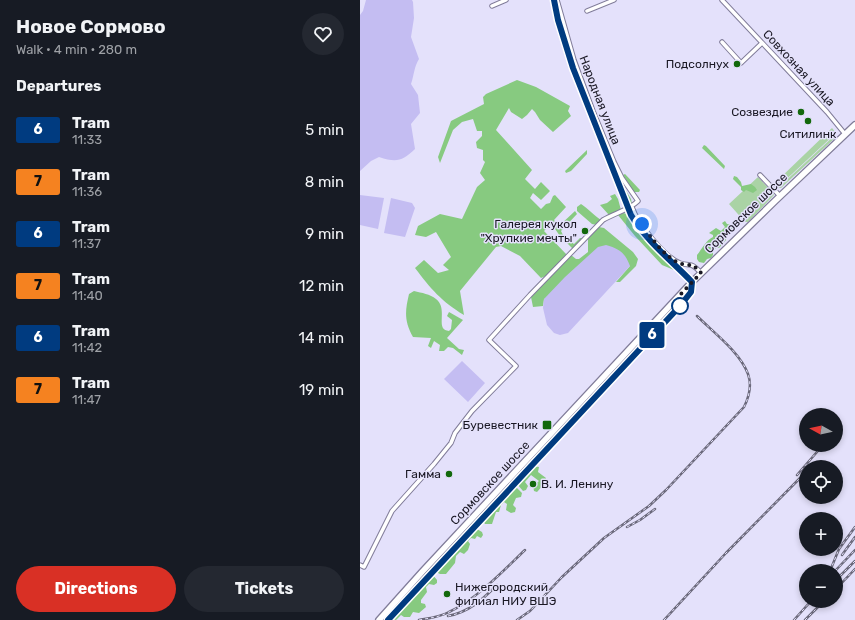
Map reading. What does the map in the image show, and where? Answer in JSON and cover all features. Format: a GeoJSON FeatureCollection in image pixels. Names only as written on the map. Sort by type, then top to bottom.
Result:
{"type":"FeatureCollection","features":[{"type":"Feature","properties":{"kind":"main road","name":"Сормовское шоссе"},"geometry":{"type":"LineString","coordinates":[[379,620],[701,273],[855,125]]}},
{"type":"Feature","properties":{"kind":"street"},"geometry":{"type":"LineString","coordinates":[[492,6],[506,0]]}},
{"type":"Feature","properties":{"kind":"street","name":"Народная улица"},"geometry":{"type":"LineString","coordinates":[[558,0],[574,60],[593,111],[614,162],[622,178],[638,201],[632,207]]}},
{"type":"Feature","properties":{"kind":"street"},"geometry":{"type":"LineString","coordinates":[[587,11],[614,0]]}},
{"type":"Feature","properties":{"kind":"street","name":"Совхозная улица"},"geometry":{"type":"LineString","coordinates":[[722,0],[828,113],[845,134]]}},
{"type":"Feature","properties":{"kind":"street"},"geometry":{"type":"LineString","coordinates":[[722,42],[741,62],[762,43]]}},
{"type":"Feature","properties":{"kind":"street"},"geometry":{"type":"LineString","coordinates":[[760,175],[780,196]]}},
{"type":"Feature","properties":{"kind":"street"},"geometry":{"type":"LineString","coordinates":[[360,565],[364,567],[392,511],[451,443],[454,433],[472,411],[516,366],[489,340],[530,295],[604,220],[615,213],[632,207],[648,234],[667,254],[680,263],[694,265],[701,273]]}},
{"type":"Feature","properties":{"kind":"green space"},"geometry":{"type":"Polygon","coordinates":[[[517,80],[536,87],[570,106],[568,111],[571,116],[553,132],[540,120],[532,109],[522,119],[511,112],[509,108],[496,130],[532,170],[525,179],[535,189],[541,182],[550,191],[541,200],[533,193],[530,198],[541,209],[546,204],[550,203],[555,195],[566,207],[554,220],[559,226],[575,211],[577,214],[561,231],[564,237],[562,239],[553,226],[550,225],[544,231],[567,255],[548,275],[541,278],[520,256],[501,246],[496,247],[460,291],[464,315],[449,305],[437,294],[415,268],[424,260],[438,273],[449,270],[443,265],[451,257],[436,232],[426,237],[415,235],[418,226],[440,214],[462,219],[477,187],[485,180],[480,173],[485,162],[483,160],[483,150],[477,148],[476,142],[482,136],[482,131],[477,131],[473,119],[462,122],[453,130],[440,163],[438,157],[451,121],[484,104],[483,97],[486,94],[517,80]]]}},
{"type":"Feature","properties":{"kind":"green space"},"geometry":{"type":"Polygon","coordinates":[[[832,128],[836,133],[777,188],[779,179],[832,128]]]}},
{"type":"Feature","properties":{"kind":"green space"},"geometry":{"type":"Polygon","coordinates":[[[598,132],[618,177],[631,199],[632,204],[630,206],[626,207],[600,143],[601,141],[598,132]]]}},
{"type":"Feature","properties":{"kind":"green space"},"geometry":{"type":"Polygon","coordinates":[[[836,134],[835,138],[781,188],[778,188],[836,134]]]}},
{"type":"Feature","properties":{"kind":"green space"},"geometry":{"type":"Polygon","coordinates":[[[704,145],[725,166],[724,169],[702,148],[704,145]]]}},
{"type":"Feature","properties":{"kind":"green space"},"geometry":{"type":"Polygon","coordinates":[[[587,150],[587,154],[571,171],[566,173],[565,171],[587,150]]]}},
{"type":"Feature","properties":{"kind":"green space"},"geometry":{"type":"Polygon","coordinates":[[[625,174],[640,190],[639,192],[634,192],[623,175],[625,174]]]}},
{"type":"Feature","properties":{"kind":"green space"},"geometry":{"type":"Polygon","coordinates":[[[734,176],[741,182],[742,186],[751,184],[757,190],[753,193],[746,190],[744,192],[733,179],[734,176]]]}},
{"type":"Feature","properties":{"kind":"green space"},"geometry":{"type":"Polygon","coordinates":[[[758,177],[774,195],[748,222],[745,222],[729,204],[758,177]]]}},
{"type":"Feature","properties":{"kind":"green space"},"geometry":{"type":"Polygon","coordinates":[[[615,194],[621,210],[609,215],[600,205],[607,203],[612,199],[610,196],[615,194]]]}},
{"type":"Feature","properties":{"kind":"green space"},"geometry":{"type":"Polygon","coordinates":[[[581,204],[601,220],[597,225],[592,224],[577,211],[577,207],[581,204]]]}},
{"type":"Feature","properties":{"kind":"green space"},"geometry":{"type":"Polygon","coordinates":[[[623,213],[628,214],[636,226],[641,226],[671,259],[679,265],[674,270],[662,265],[635,236],[618,215],[623,213]]]}},
{"type":"Feature","properties":{"kind":"green space"},"geometry":{"type":"Polygon","coordinates":[[[725,221],[727,224],[736,225],[735,228],[726,236],[726,240],[719,248],[716,248],[713,251],[711,258],[707,259],[704,263],[699,262],[697,255],[706,242],[713,237],[713,235],[709,233],[716,228],[721,231],[725,227],[722,223],[725,221]]]}},
{"type":"Feature","properties":{"kind":"green space"},"geometry":{"type":"Polygon","coordinates":[[[599,227],[604,228],[633,252],[638,259],[636,266],[620,282],[616,282],[630,266],[544,299],[543,306],[533,307],[531,297],[571,255],[576,259],[579,259],[588,252],[588,238],[599,227]]]}},
{"type":"Feature","properties":{"kind":"green space"},"geometry":{"type":"Polygon","coordinates":[[[566,238],[574,244],[580,238],[583,238],[575,248],[572,248],[564,240],[566,238]]]}},
{"type":"Feature","properties":{"kind":"green space"},"geometry":{"type":"Polygon","coordinates":[[[414,291],[431,296],[440,303],[442,327],[445,330],[449,331],[451,329],[452,320],[447,316],[449,312],[463,320],[447,338],[459,349],[464,350],[462,355],[453,348],[448,347],[444,351],[439,351],[440,345],[434,341],[431,348],[428,346],[431,338],[413,337],[408,326],[406,311],[409,294],[414,291]]]}},
{"type":"Feature","properties":{"kind":"green space"},"geometry":{"type":"Polygon","coordinates":[[[533,466],[539,467],[538,472],[546,478],[546,482],[537,492],[534,491],[533,486],[539,481],[531,475],[525,482],[528,486],[526,490],[523,491],[517,484],[518,479],[524,471],[527,472],[533,466]]]}},
{"type":"Feature","properties":{"kind":"green space"},"geometry":{"type":"Polygon","coordinates":[[[512,486],[516,487],[522,493],[521,497],[516,498],[513,505],[516,508],[515,512],[511,513],[506,510],[507,504],[504,502],[501,505],[499,512],[496,512],[492,524],[485,524],[483,521],[484,515],[512,486]]]}},
{"type":"Feature","properties":{"kind":"green space"},"geometry":{"type":"Polygon","coordinates":[[[480,519],[482,519],[481,523],[476,527],[482,532],[483,535],[481,538],[477,536],[475,539],[471,538],[468,541],[470,544],[468,550],[464,554],[460,552],[456,556],[455,563],[446,574],[440,574],[434,571],[456,546],[459,547],[465,540],[465,536],[480,519]]]}},
{"type":"Feature","properties":{"kind":"green space"},"geometry":{"type":"Polygon","coordinates":[[[430,574],[432,574],[437,580],[437,583],[434,585],[429,584],[426,587],[427,592],[421,600],[421,603],[425,604],[426,607],[419,613],[413,612],[410,617],[404,617],[401,615],[396,620],[391,619],[391,616],[430,574]]]}},
{"type":"Feature","properties":{"kind":"shaded area"},"geometry":{"type":"Polygon","coordinates":[[[366,0],[412,0],[413,2],[414,18],[411,37],[419,59],[411,84],[418,95],[420,113],[411,124],[415,149],[399,160],[390,160],[379,157],[371,161],[360,171],[360,15],[363,11],[366,0]]]}},
{"type":"Feature","properties":{"kind":"shaded area"},"geometry":{"type":"Polygon","coordinates":[[[360,195],[384,198],[378,229],[360,225],[360,195]]]}},
{"type":"Feature","properties":{"kind":"shaded area"},"geometry":{"type":"Polygon","coordinates":[[[391,198],[412,203],[415,208],[405,237],[384,233],[391,198]]]}},
{"type":"Feature","properties":{"kind":"shaded area"},"geometry":{"type":"Polygon","coordinates":[[[606,245],[621,252],[630,266],[568,333],[560,335],[554,333],[547,325],[543,308],[544,299],[565,277],[598,247],[606,245]]]}},
{"type":"Feature","properties":{"kind":"shaded area"},"geometry":{"type":"Polygon","coordinates":[[[462,361],[485,383],[468,402],[444,379],[462,361]]]}},
{"type":"Feature","properties":{"kind":"tram line"},"geometry":{"type":"LineString","coordinates":[[389,620],[680,306],[691,292],[692,282],[644,234],[631,215],[573,68],[558,20],[554,0]]}},
{"type":"Feature","properties":{"kind":"tram line","name":"6"},"geometry":{"type":"LineString","coordinates":[[388,620],[680,306],[691,292],[692,282],[652,244],[639,228],[628,209],[567,53],[554,0]]}},
{"type":"Feature","properties":{"kind":"railway"},"geometry":{"type":"LineString","coordinates":[[517,620],[530,611],[562,577],[604,538],[649,506],[744,407],[749,395],[750,387],[748,374],[744,366],[733,350],[697,316]]}},
{"type":"Feature","properties":{"kind":"railway"},"geometry":{"type":"LineString","coordinates":[[797,475],[817,452]]}},
{"type":"Feature","properties":{"kind":"railway"},"geometry":{"type":"LineString","coordinates":[[664,620],[726,553],[799,479]]}},
{"type":"Feature","properties":{"kind":"railway"},"geometry":{"type":"LineString","coordinates":[[627,527],[655,509]]}},
{"type":"Feature","properties":{"kind":"railway"},"geometry":{"type":"LineString","coordinates":[[833,564],[839,549],[855,527]]}},
{"type":"Feature","properties":{"kind":"railway"},"geometry":{"type":"LineString","coordinates":[[843,554],[855,537]]}},
{"type":"Feature","properties":{"kind":"railway"},"geometry":{"type":"LineString","coordinates":[[419,620],[446,614],[470,600],[525,550]]}},
{"type":"Feature","properties":{"kind":"railway"},"geometry":{"type":"LineString","coordinates":[[842,564],[855,550]]}},
{"type":"Feature","properties":{"kind":"railway"},"geometry":{"type":"LineString","coordinates":[[843,573],[855,561]]}},
{"type":"Feature","properties":{"kind":"railway"},"geometry":{"type":"LineString","coordinates":[[843,582],[855,569]]}},
{"type":"Feature","properties":{"kind":"railway"},"geometry":{"type":"LineString","coordinates":[[448,616],[462,612],[475,605],[497,585]]}},
{"type":"Feature","properties":{"kind":"railway"},"geometry":{"type":"LineString","coordinates":[[794,620],[805,608]]}},
{"type":"Feature","properties":{"kind":"railway"},"geometry":{"type":"LineString","coordinates":[[805,620],[817,608]]}},
{"type":"Feature","properties":{"kind":"place","name":"Подсолнух"},"geometry":{"type":"Point","coordinates":[737,64]}},
{"type":"Feature","properties":{"kind":"place","name":"Созвездие"},"geometry":{"type":"Point","coordinates":[801,112]}},
{"type":"Feature","properties":{"kind":"place","name":"Ситилинк"},"geometry":{"type":"Point","coordinates":[808,121]}},
{"type":"Feature","properties":{"kind":"place","name":"Галерея кукол \"Хрупкие мечты\""},"geometry":{"type":"Point","coordinates":[585,231]}},
{"type":"Feature","properties":{"kind":"place","name":"Буревестник"},"geometry":{"type":"Point","coordinates":[547,425]}},
{"type":"Feature","properties":{"kind":"place","name":"Гамма"},"geometry":{"type":"Point","coordinates":[449,474]}},
{"type":"Feature","properties":{"kind":"place","name":"В. И. Ленину"},"geometry":{"type":"Point","coordinates":[533,484]}},
{"type":"Feature","properties":{"kind":"place","name":"Нижегородский филиал НИУ ВШЭ"},"geometry":{"type":"Point","coordinates":[447,594]}},
{"type":"Feature","properties":{"kind":"route"},"geometry":{"type":"LineString","coordinates":[[642,224],[648,234],[667,254],[680,263],[694,265],[701,273],[678,297],[680,306]]}}]}
